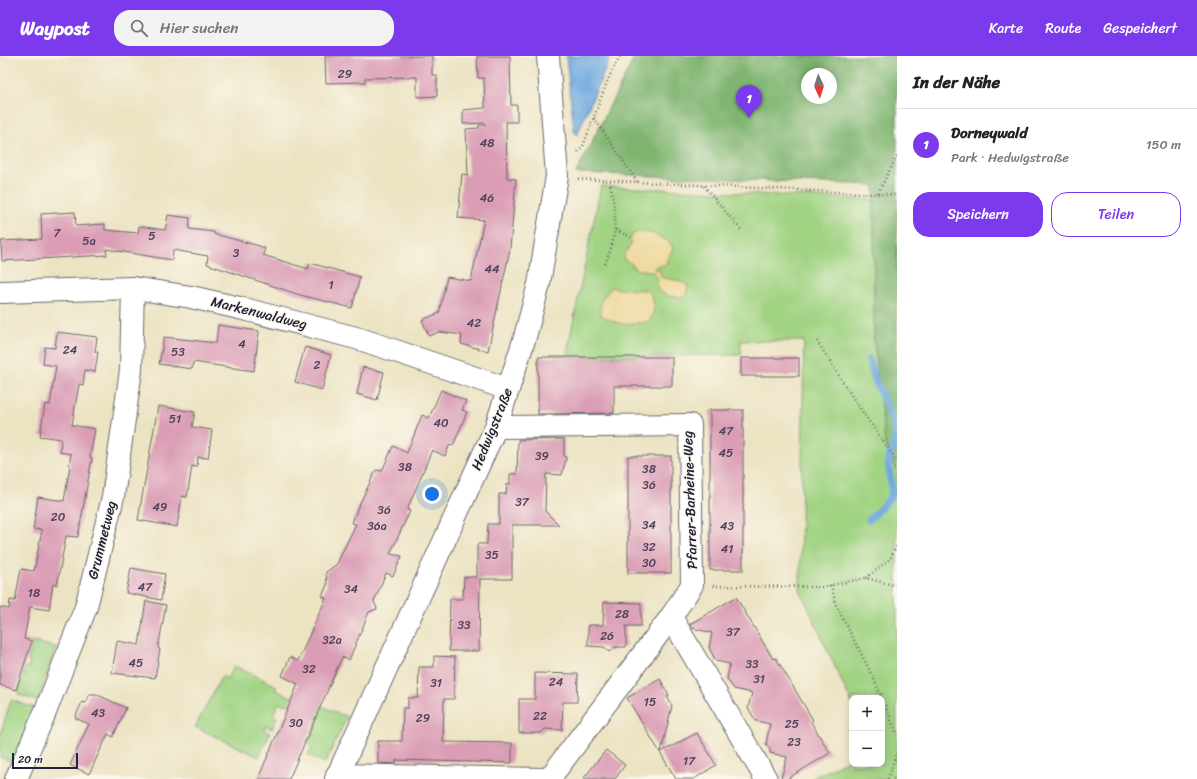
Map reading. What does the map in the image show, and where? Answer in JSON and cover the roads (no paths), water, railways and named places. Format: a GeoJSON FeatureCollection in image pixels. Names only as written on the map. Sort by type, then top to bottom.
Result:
{"type":"FeatureCollection","features":[{"type":"Feature","properties":{"kind":"street","name":"Hedwigstraße"},"geometry":{"type":"LineString","coordinates":[[337,777],[496,427],[539,284],[557,176],[548,56]]}},
{"type":"Feature","properties":{"kind":"street","name":"Markenwaldweg"},"geometry":{"type":"LineString","coordinates":[[0,292],[133,288],[191,297],[360,339],[508,389]]}},
{"type":"Feature","properties":{"kind":"street","name":"Grummetweg"},"geometry":{"type":"LineString","coordinates":[[16,779],[44,715],[86,607],[113,497],[131,370],[133,288]]}},
{"type":"Feature","properties":{"kind":"street","name":"Pfarrer-Barheine-Weg"},"geometry":{"type":"LineString","coordinates":[[496,427],[690,425],[692,585],[671,617],[549,779]]}},
{"type":"Feature","properties":{"kind":"street"},"geometry":{"type":"LineString","coordinates":[[671,617],[766,779]]}},
{"type":"Feature","properties":{"kind":"street"},"geometry":{"type":"LineString","coordinates":[[337,777],[545,779]]}},
{"type":"Feature","properties":{"kind":"water"},"geometry":{"type":"Polygon","coordinates":[[[566,56],[611,56],[577,135],[574,131],[566,56]]]}},
{"type":"Feature","properties":{"kind":"waterway"},"geometry":{"type":"LineString","coordinates":[[869,359],[875,380],[894,423],[895,440],[893,449],[888,459],[892,494]]}},
{"type":"Feature","properties":{"kind":"waterway"},"geometry":{"type":"LineString","coordinates":[[869,520],[885,504],[895,490]]}},
{"type":"Feature","properties":{"kind":"place","name":"Dorneywald"},"geometry":{"type":"Point","coordinates":[749,118]}}]}
